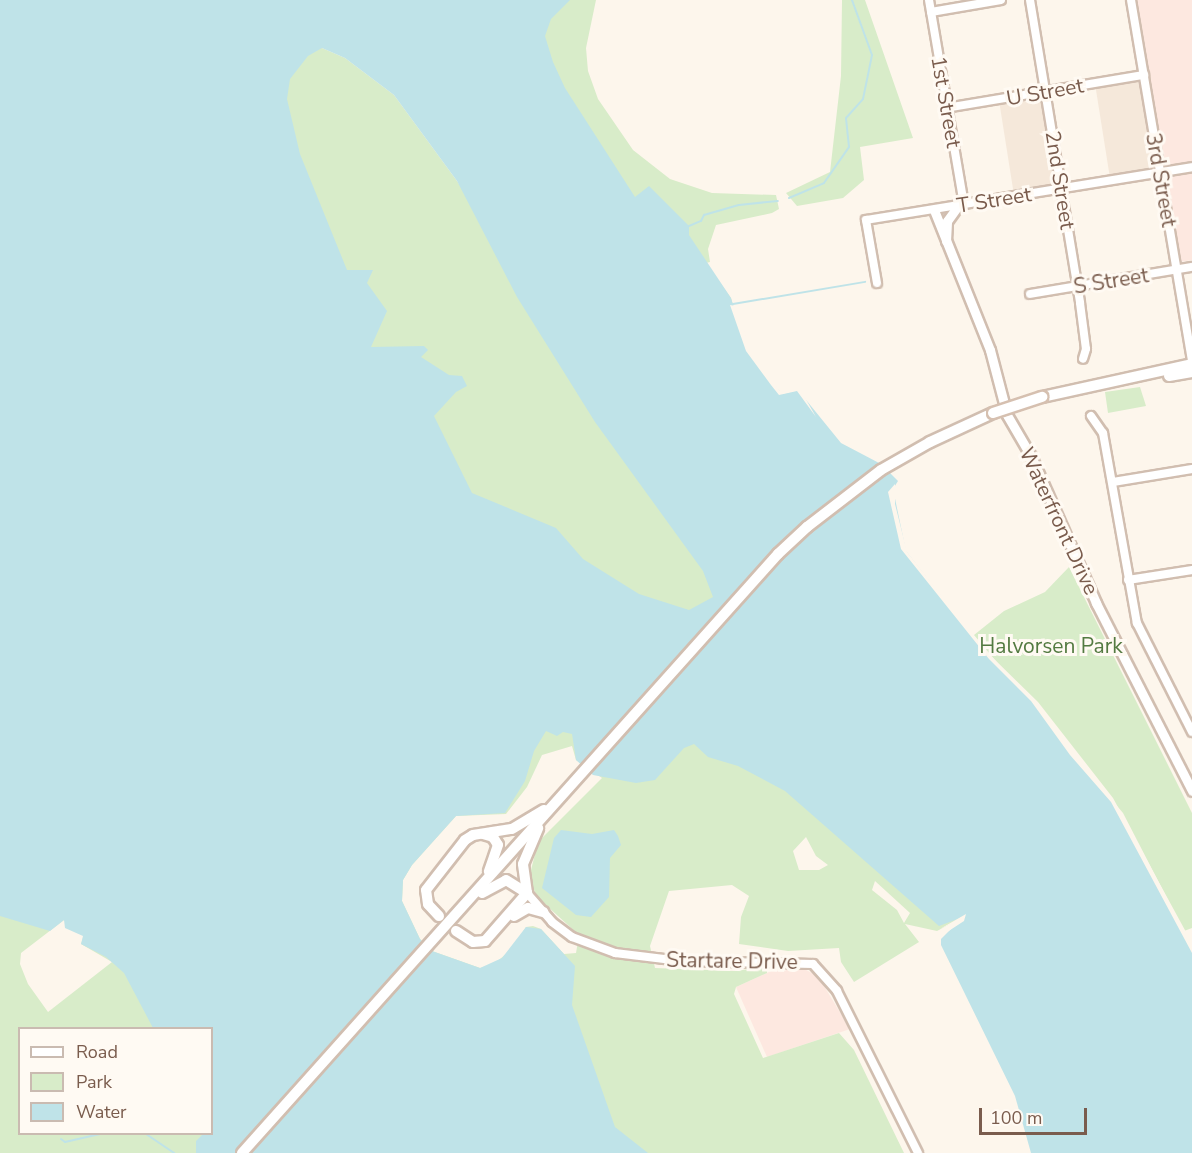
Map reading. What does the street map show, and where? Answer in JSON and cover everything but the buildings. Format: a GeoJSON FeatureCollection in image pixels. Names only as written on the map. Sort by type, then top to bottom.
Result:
{"type":"FeatureCollection","features":[{"type":"Feature","properties":{"kind":"main road"},"geometry":{"type":"LineString","coordinates":[[242,1153],[778,554],[831,507],[881,470],[930,442],[986,416],[1042,397],[1192,363]]}},
{"type":"Feature","properties":{"kind":"main road"},"geometry":{"type":"LineString","coordinates":[[1088,387],[1192,372]]}},
{"type":"Feature","properties":{"kind":"main road"},"geometry":{"type":"LineString","coordinates":[[439,916],[428,904],[427,886],[465,840],[519,826],[555,803]]}},
{"type":"Feature","properties":{"kind":"main road"},"geometry":{"type":"LineString","coordinates":[[504,923],[527,893],[523,871],[527,849],[555,803]]}},
{"type":"Feature","properties":{"kind":"main road"},"geometry":{"type":"LineString","coordinates":[[478,889],[498,851],[496,840],[483,834]]}},
{"type":"Feature","properties":{"kind":"main road"},"geometry":{"type":"LineString","coordinates":[[451,919],[502,880],[510,880],[527,893]]}},
{"type":"Feature","properties":{"kind":"main road"},"geometry":{"type":"LineString","coordinates":[[456,931],[473,942],[482,942],[504,923],[528,908],[543,912]]}},
{"type":"Feature","properties":{"kind":"street","name":"1st Street"},"geometry":{"type":"LineString","coordinates":[[929,0],[961,205]]}},
{"type":"Feature","properties":{"kind":"street"},"geometry":{"type":"LineString","coordinates":[[931,12],[1001,0]]}},
{"type":"Feature","properties":{"kind":"street","name":"2nd Street"},"geometry":{"type":"LineString","coordinates":[[1030,0],[1078,286],[1086,349],[1083,359]]}},
{"type":"Feature","properties":{"kind":"street","name":"3rd Street"},"geometry":{"type":"LineString","coordinates":[[1131,0],[1192,363]]}},
{"type":"Feature","properties":{"kind":"street","name":"U Street"},"geometry":{"type":"LineString","coordinates":[[946,108],[1144,75]]}},
{"type":"Feature","properties":{"kind":"street","name":"T Street"},"geometry":{"type":"LineString","coordinates":[[877,283],[866,220],[1192,167]]}},
{"type":"Feature","properties":{"kind":"street"},"geometry":{"type":"LineString","coordinates":[[946,243],[947,221],[961,205]]}},
{"type":"Feature","properties":{"kind":"street","name":"Waterfront Drive"},"geometry":{"type":"LineString","coordinates":[[934,210],[990,350],[1007,415],[1031,456],[1096,603],[1192,791]]}},
{"type":"Feature","properties":{"kind":"street","name":"S Street"},"geometry":{"type":"LineString","coordinates":[[1030,294],[1192,267]]}},
{"type":"Feature","properties":{"kind":"street"},"geometry":{"type":"LineString","coordinates":[[1091,416],[1101,428],[1113,482],[1128,580],[1143,637],[1192,732]]}},
{"type":"Feature","properties":{"kind":"street"},"geometry":{"type":"LineString","coordinates":[[1113,482],[1192,469]]}},
{"type":"Feature","properties":{"kind":"street"},"geometry":{"type":"LineString","coordinates":[[1128,580],[1192,570]]}},
{"type":"Feature","properties":{"kind":"street","name":"Startare Drive"},"geometry":{"type":"LineString","coordinates":[[527,893],[543,912],[572,937],[615,953],[681,961],[813,964],[837,992],[918,1153]]}},
{"type":"Feature","properties":{"kind":"shaded area"},"geometry":{"type":"Polygon","coordinates":[[[1135,0],[1192,0],[1192,260],[1179,262],[1135,0]]]}},
{"type":"Feature","properties":{"kind":"shaded area"},"geometry":{"type":"Polygon","coordinates":[[[1139,80],[1153,170],[1110,177],[1096,87],[1139,80]]]}},
{"type":"Feature","properties":{"kind":"shaded area"},"geometry":{"type":"Polygon","coordinates":[[[1042,97],[1056,185],[1013,192],[1000,104],[1042,97]]]}},
{"type":"Feature","properties":{"kind":"shaded area"},"geometry":{"type":"Polygon","coordinates":[[[780,967],[804,969],[818,976],[850,1029],[767,1057],[736,987],[780,967]]]}},
{"type":"Feature","properties":{"kind":"green space"},"geometry":{"type":"Polygon","coordinates":[[[0,0],[322,48],[345,58],[394,95],[457,181],[724,584],[697,718],[963,917],[937,931],[905,924],[919,942],[854,982],[841,962],[839,948],[788,951],[739,944],[741,917],[749,896],[732,885],[669,891],[650,946],[655,968],[734,971],[767,967],[767,973],[736,987],[734,994],[763,1058],[839,1033],[854,1050],[904,1153],[524,1153],[500,1125],[0,0]],[[572,746],[542,755],[527,787],[506,814],[456,816],[412,865],[403,880],[402,901],[420,939],[432,951],[480,968],[493,965],[513,948],[526,927],[533,926],[541,929],[564,954],[576,953],[579,935],[537,897],[529,878],[538,842],[602,778],[576,760],[572,746]],[[806,837],[793,851],[799,870],[819,870],[828,865],[816,856],[806,837]],[[875,881],[872,890],[897,910],[904,923],[910,913],[875,881]]]}},
{"type":"Feature","properties":{"kind":"green space"},"geometry":{"type":"Polygon","coordinates":[[[479,0],[596,0],[586,48],[588,71],[598,99],[633,150],[670,179],[712,193],[776,195],[779,209],[772,213],[716,225],[708,249],[710,262],[706,263],[731,298],[733,305],[730,311],[746,351],[779,395],[797,391],[840,447],[881,470],[856,488],[767,390],[687,265],[637,203],[629,201],[516,56],[495,14],[479,0]]]}},
{"type":"Feature","properties":{"kind":"green space"},"geometry":{"type":"Polygon","coordinates":[[[842,0],[865,0],[913,138],[860,147],[864,180],[843,198],[797,206],[786,193],[830,172],[841,76],[842,0]]]}},
{"type":"Feature","properties":{"kind":"green space"},"geometry":{"type":"Polygon","coordinates":[[[1140,387],[1146,406],[1108,413],[1105,392],[1140,387]]]}},
{"type":"Feature","properties":{"kind":"green space","name":"Halvorsen Park"},"geometry":{"type":"Polygon","coordinates":[[[1069,567],[1192,813],[1192,928],[1184,931],[1123,813],[974,635],[1004,611],[1045,592],[1069,567]]]}},
{"type":"Feature","properties":{"kind":"green space"},"geometry":{"type":"Polygon","coordinates":[[[0,850],[64,900],[178,1027],[18,1027],[18,1135],[213,1135],[240,1153],[0,1153],[0,850]],[[64,920],[21,953],[20,964],[28,984],[48,1012],[112,962],[81,944],[84,935],[64,920]]]}},
{"type":"Feature","properties":{"kind":"water"},"geometry":{"type":"Polygon","coordinates":[[[0,0],[570,0],[551,19],[545,36],[553,62],[565,88],[635,197],[649,186],[689,226],[689,235],[731,298],[747,350],[782,394],[798,390],[841,443],[881,464],[898,481],[893,489],[906,551],[990,658],[1012,677],[1113,800],[1192,946],[1192,1153],[1028,1153],[1020,1115],[938,942],[963,917],[939,926],[785,791],[738,766],[708,757],[694,744],[684,748],[655,780],[636,783],[593,775],[576,760],[572,734],[563,732],[557,736],[546,731],[534,751],[525,781],[505,813],[456,816],[412,865],[403,880],[402,901],[420,939],[432,951],[480,968],[502,958],[526,927],[541,929],[575,966],[572,1005],[615,1127],[648,1153],[196,1153],[196,1141],[202,1135],[213,1135],[213,1027],[152,1027],[124,973],[106,957],[81,944],[83,936],[65,928],[64,920],[50,931],[0,916],[0,0]],[[322,48],[308,56],[290,79],[287,99],[300,154],[347,270],[373,270],[367,283],[387,311],[371,347],[424,346],[428,350],[421,357],[449,375],[462,376],[467,386],[456,392],[434,416],[472,493],[556,528],[583,559],[639,594],[689,610],[713,597],[703,571],[595,422],[517,297],[457,181],[394,95],[345,58],[322,48]]]}},
{"type":"Feature","properties":{"kind":"water"},"geometry":{"type":"Polygon","coordinates":[[[561,830],[592,834],[614,830],[618,836],[621,845],[610,858],[609,897],[591,917],[576,915],[542,888],[554,838],[561,830]]]}},
{"type":"Feature","properties":{"kind":"pier"},"geometry":{"type":"Polygon","coordinates":[[[730,305],[736,306],[750,349],[780,391],[799,387],[816,417],[797,391],[779,395],[771,385],[746,351],[730,305]]]}},
{"type":"Feature","properties":{"kind":"pier"},"geometry":{"type":"Polygon","coordinates":[[[895,484],[895,504],[907,552],[987,652],[1038,702],[1113,798],[1192,943],[1192,953],[1111,802],[1070,755],[1031,701],[989,659],[901,549],[888,492],[895,484]]]}},
{"type":"Feature","properties":{"kind":"pier"},"geometry":{"type":"Polygon","coordinates":[[[966,914],[964,921],[941,936],[941,945],[1015,1096],[1031,1153],[1025,1153],[1012,1104],[935,943],[942,930],[958,921],[940,929],[966,914]]]}},
{"type":"Feature","properties":{"kind":"waterway"},"geometry":{"type":"LineString","coordinates":[[789,198],[824,183],[849,147],[846,118],[863,99],[872,55],[852,0]]}},
{"type":"Feature","properties":{"kind":"waterway"},"geometry":{"type":"LineString","coordinates":[[689,226],[701,221],[704,215],[739,205],[778,201]]}},
{"type":"Feature","properties":{"kind":"waterway"},"geometry":{"type":"LineString","coordinates":[[733,304],[865,282]]}},
{"type":"Feature","properties":{"kind":"waterway"},"geometry":{"type":"LineString","coordinates":[[61,1139],[65,1142],[96,1135]]}},
{"type":"Feature","properties":{"kind":"waterway"},"geometry":{"type":"LineString","coordinates":[[147,1135],[174,1153]]}}]}
